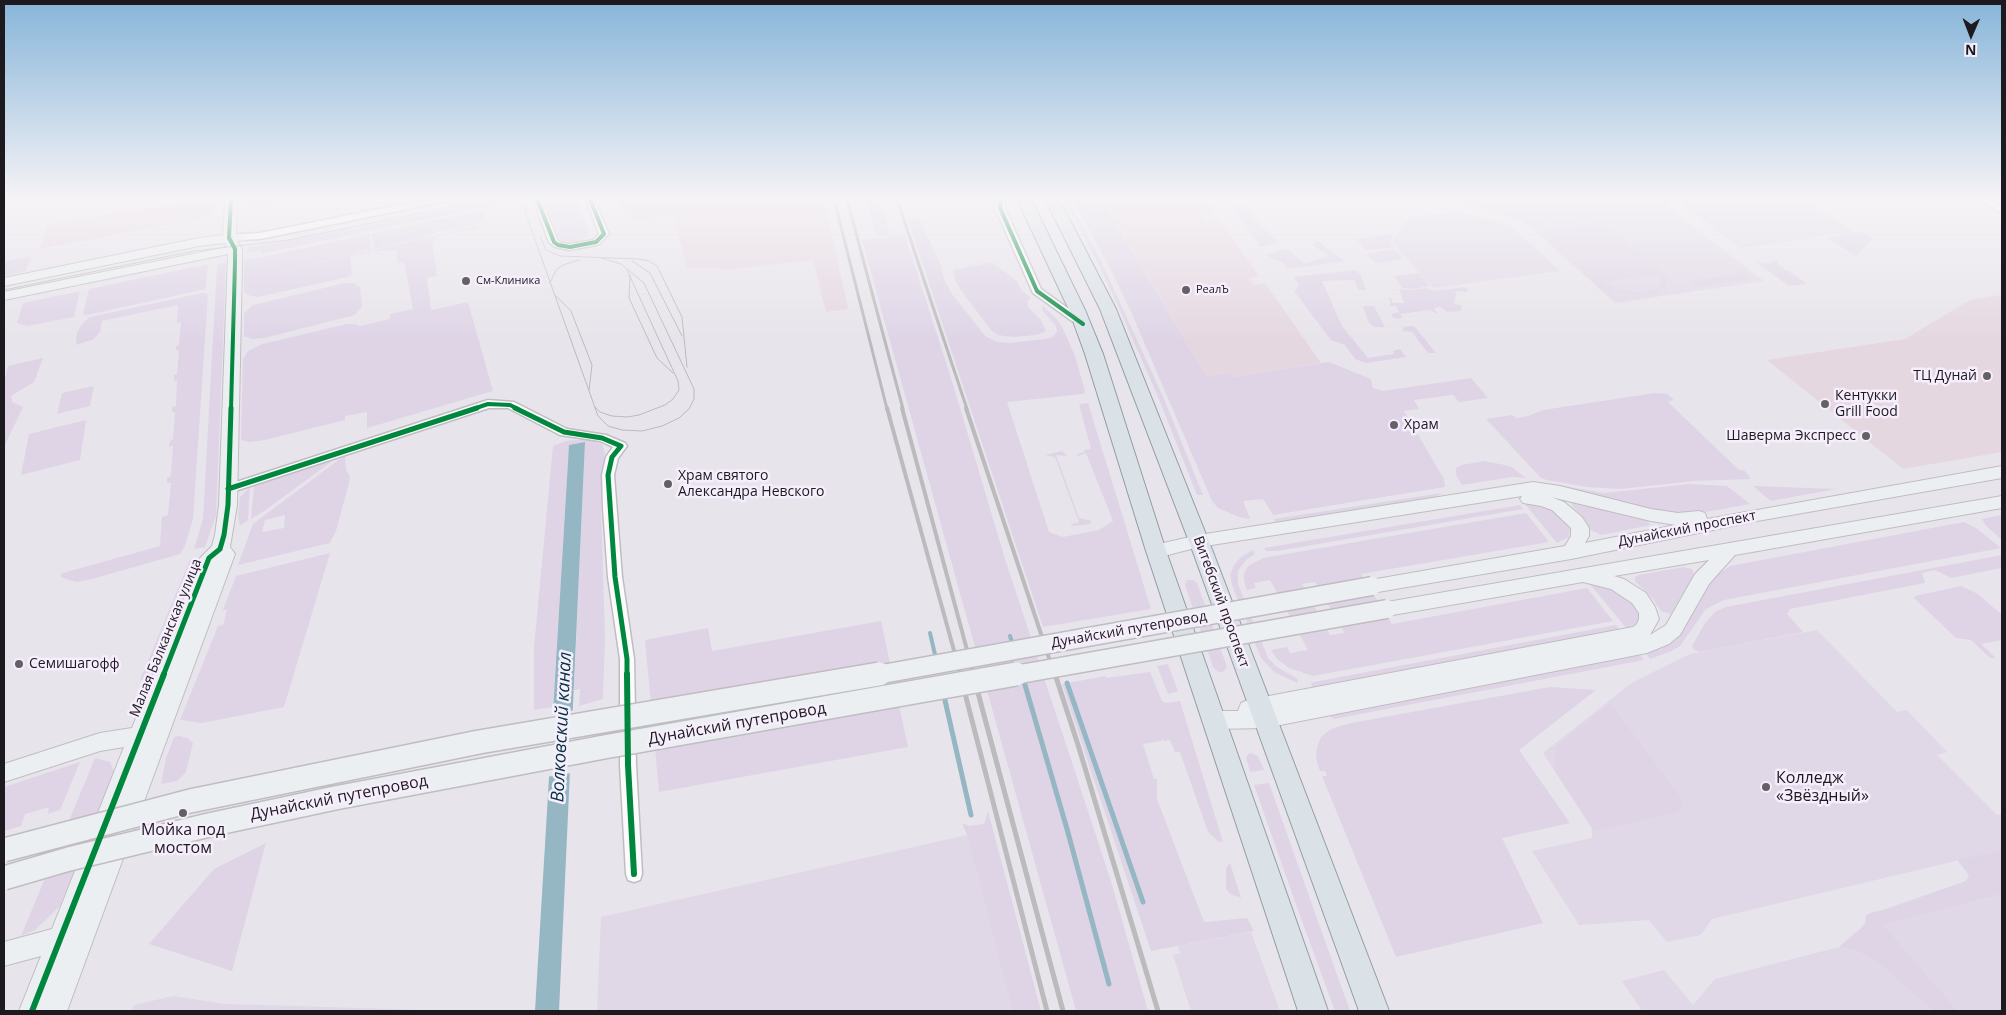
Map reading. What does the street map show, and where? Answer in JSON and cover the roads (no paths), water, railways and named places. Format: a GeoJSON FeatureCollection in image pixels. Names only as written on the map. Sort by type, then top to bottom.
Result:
{"type":"FeatureCollection","features":[{"type":"Feature","properties":{"kind":"main road"},"geometry":{"type":"LineString","coordinates":[[4,282],[205,246]]}},
{"type":"Feature","properties":{"kind":"main road"},"geometry":{"type":"LineString","coordinates":[[4,296],[212,246]]}},
{"type":"Feature","properties":{"kind":"main road","name":"Малая Балканская улица"},"geometry":{"type":"LineString","coordinates":[[32,1011],[59,939],[149,734],[202,621],[226,554],[220,548],[226,522],[228,489],[235,246]]}},
{"type":"Feature","properties":{"kind":"main road"},"geometry":{"type":"LineString","coordinates":[[1046,246],[1083,324],[1212,720],[1313,1011]]}},
{"type":"Feature","properties":{"kind":"main road","name":"Витебский проспект"},"geometry":{"type":"LineString","coordinates":[[1076,246],[1108,309],[1201,547],[1374,1011]]}},
{"type":"Feature","properties":{"kind":"main road","name":"Дунайский проспект"},"geometry":{"type":"LineString","coordinates":[[1372,586],[1571,552],[1757,515],[2002,472]]}},
{"type":"Feature","properties":{"kind":"main road"},"geometry":{"type":"LineString","coordinates":[[1201,547],[1533,488],[1560,492],[1678,519],[1725,513],[1757,515]]}},
{"type":"Feature","properties":{"kind":"main road"},"geometry":{"type":"LineString","coordinates":[[1156,551],[1201,547],[1532,499],[1558,506],[1576,521],[1580,534],[1571,552]]}},
{"type":"Feature","properties":{"kind":"main road","name":"Дунайский проспект"},"geometry":{"type":"LineString","coordinates":[[1387,609],[1579,574],[2002,502]]}},
{"type":"Feature","properties":{"kind":"main road"},"geometry":{"type":"LineString","coordinates":[[1212,720],[1628,650],[1655,643],[1668,635],[1672,630],[1702,579],[1730,549]]}},
{"type":"Feature","properties":{"kind":"main road"},"geometry":{"type":"LineString","coordinates":[[1262,712],[1638,634],[1645,629],[1649,619],[1648,612],[1643,603],[1633,593],[1609,581],[1579,574]]}},
{"type":"Feature","properties":{"kind":"main road","name":"Дунайский путепровод"},"geometry":{"type":"LineString","coordinates":[[4,850],[190,801],[469,744],[934,665],[1372,586]]}},
{"type":"Feature","properties":{"kind":"main road","name":"Дунайский путепровод"},"geometry":{"type":"LineString","coordinates":[[4,878],[69,859],[209,825],[335,798],[595,749],[1387,609]]}},
{"type":"Feature","properties":{"kind":"main road"},"geometry":{"type":"LineString","coordinates":[[4,773],[100,742],[149,734]]}},
{"type":"Feature","properties":{"kind":"main road","name":"Малая Балканская улица"},"geometry":{"type":"LineString","coordinates":[[54,1011],[83,933],[149,734]]}},
{"type":"Feature","properties":{"kind":"main road"},"geometry":{"type":"LineString","coordinates":[[4,954],[83,933]]}},
{"type":"Feature","properties":{"kind":"street"},"geometry":{"type":"LineString","coordinates":[[1017,246],[1037,291],[1083,324]]}},
{"type":"Feature","properties":{"kind":"street"},"geometry":{"type":"LineString","coordinates":[[228,489],[488,404],[510,405],[564,432],[602,438],[621,446],[612,457],[608,475],[609,508],[615,577],[627,659],[628,764],[634,874]]}},
{"type":"Feature","properties":{"kind":"water","name":"Волковский канал"},"geometry":{"type":"Polygon","coordinates":[[[585,442],[559,1011],[535,1011],[569,445],[585,442]]]}},
{"type":"Feature","properties":{"kind":"waterway"},"geometry":{"type":"LineString","coordinates":[[930,633],[936,659]]}},
{"type":"Feature","properties":{"kind":"waterway"},"geometry":{"type":"LineString","coordinates":[[1010,636],[1013,645]]}},
{"type":"Feature","properties":{"kind":"waterway"},"geometry":{"type":"LineString","coordinates":[[1023,678],[1067,829],[1109,984]]}},
{"type":"Feature","properties":{"kind":"waterway"},"geometry":{"type":"LineString","coordinates":[[1067,683],[1143,902]]}},
{"type":"Feature","properties":{"kind":"waterway"},"geometry":{"type":"LineString","coordinates":[[944,696],[971,815]]}},
{"type":"Feature","properties":{"kind":"tram line"},"geometry":{"type":"LineString","coordinates":[[4,290],[194,251],[234,246]]}},
{"type":"Feature","properties":{"kind":"tram line"},"geometry":{"type":"LineString","coordinates":[[537,246],[550,282]]}},
{"type":"Feature","properties":{"kind":"tram line"},"geometry":{"type":"LineString","coordinates":[[544,246],[546,250],[560,256],[639,259],[649,261],[657,266],[682,317],[687,367]]}},
{"type":"Feature","properties":{"kind":"tram line"},"geometry":{"type":"LineString","coordinates":[[555,295],[598,416],[608,426],[622,430],[642,431],[662,426],[679,418],[689,409],[694,399],[694,389],[644,283],[621,264],[601,258]]}},
{"type":"Feature","properties":{"kind":"tram line"},"geometry":{"type":"LineString","coordinates":[[550,282],[556,270],[563,265],[579,260]]}},
{"type":"Feature","properties":{"kind":"tram line"},"geometry":{"type":"LineString","coordinates":[[632,261],[650,273],[682,336]]}},
{"type":"Feature","properties":{"kind":"tram line"},"geometry":{"type":"LineString","coordinates":[[627,270],[630,276]]}},
{"type":"Feature","properties":{"kind":"tram line"},"geometry":{"type":"LineString","coordinates":[[595,407],[600,412],[612,416],[627,417],[639,415],[665,405],[673,399],[679,390],[678,381],[630,276]]}},
{"type":"Feature","properties":{"kind":"tram line"},"geometry":{"type":"LineString","coordinates":[[630,276],[629,298],[657,358],[673,373]]}},
{"type":"Feature","properties":{"kind":"tram line"},"geometry":{"type":"LineString","coordinates":[[550,282],[555,295]]}},
{"type":"Feature","properties":{"kind":"tram line"},"geometry":{"type":"LineString","coordinates":[[555,295],[571,311],[592,365],[589,390]]}},
{"type":"Feature","properties":{"kind":"railway"},"geometry":{"type":"LineString","coordinates":[[846,246],[887,409]]}},
{"type":"Feature","properties":{"kind":"railway"},"geometry":{"type":"LineString","coordinates":[[860,246],[903,409]]}},
{"type":"Feature","properties":{"kind":"railway"},"geometry":{"type":"LineString","coordinates":[[913,246],[967,409]]}},
{"type":"Feature","properties":{"kind":"railway"},"geometry":{"type":"LineString","coordinates":[[887,408],[961,676]]}},
{"type":"Feature","properties":{"kind":"railway"},"geometry":{"type":"LineString","coordinates":[[902,408],[974,676]]}},
{"type":"Feature","properties":{"kind":"railway"},"geometry":{"type":"LineString","coordinates":[[966,408],[1055,676]]}},
{"type":"Feature","properties":{"kind":"railway"},"geometry":{"type":"LineString","coordinates":[[960,674],[1047,1011]]}},
{"type":"Feature","properties":{"kind":"railway"},"geometry":{"type":"LineString","coordinates":[[973,674],[1063,1011]]}},
{"type":"Feature","properties":{"kind":"railway"},"geometry":{"type":"LineString","coordinates":[[1055,674],[1158,1011]]}},
{"type":"Feature","properties":{"kind":"place","name":"См-Клиника"},"geometry":{"type":"Point","coordinates":[466,281]}},
{"type":"Feature","properties":{"kind":"place","name":"РеалЪ"},"geometry":{"type":"Point","coordinates":[1186,290]}},
{"type":"Feature","properties":{"kind":"place","name":"ТЦ Дунай"},"geometry":{"type":"Point","coordinates":[1987,376]}},
{"type":"Feature","properties":{"kind":"place","name":"Кентукки Grill Food"},"geometry":{"type":"Point","coordinates":[1825,404]}},
{"type":"Feature","properties":{"kind":"place","name":"Храм"},"geometry":{"type":"Point","coordinates":[1394,425]}},
{"type":"Feature","properties":{"kind":"place","name":"Шаверма Экспресс"},"geometry":{"type":"Point","coordinates":[1866,436]}},
{"type":"Feature","properties":{"kind":"place","name":"Храм святого Александра Невского"},"geometry":{"type":"Point","coordinates":[668,484]}},
{"type":"Feature","properties":{"kind":"place","name":"Семишагофф"},"geometry":{"type":"Point","coordinates":[19,664]}},
{"type":"Feature","properties":{"kind":"place","name":"Колледж «Звёздный»"},"geometry":{"type":"Point","coordinates":[1766,787]}},
{"type":"Feature","properties":{"kind":"place","name":"Мойка под мостом"},"geometry":{"type":"Point","coordinates":[183,813]}}]}
